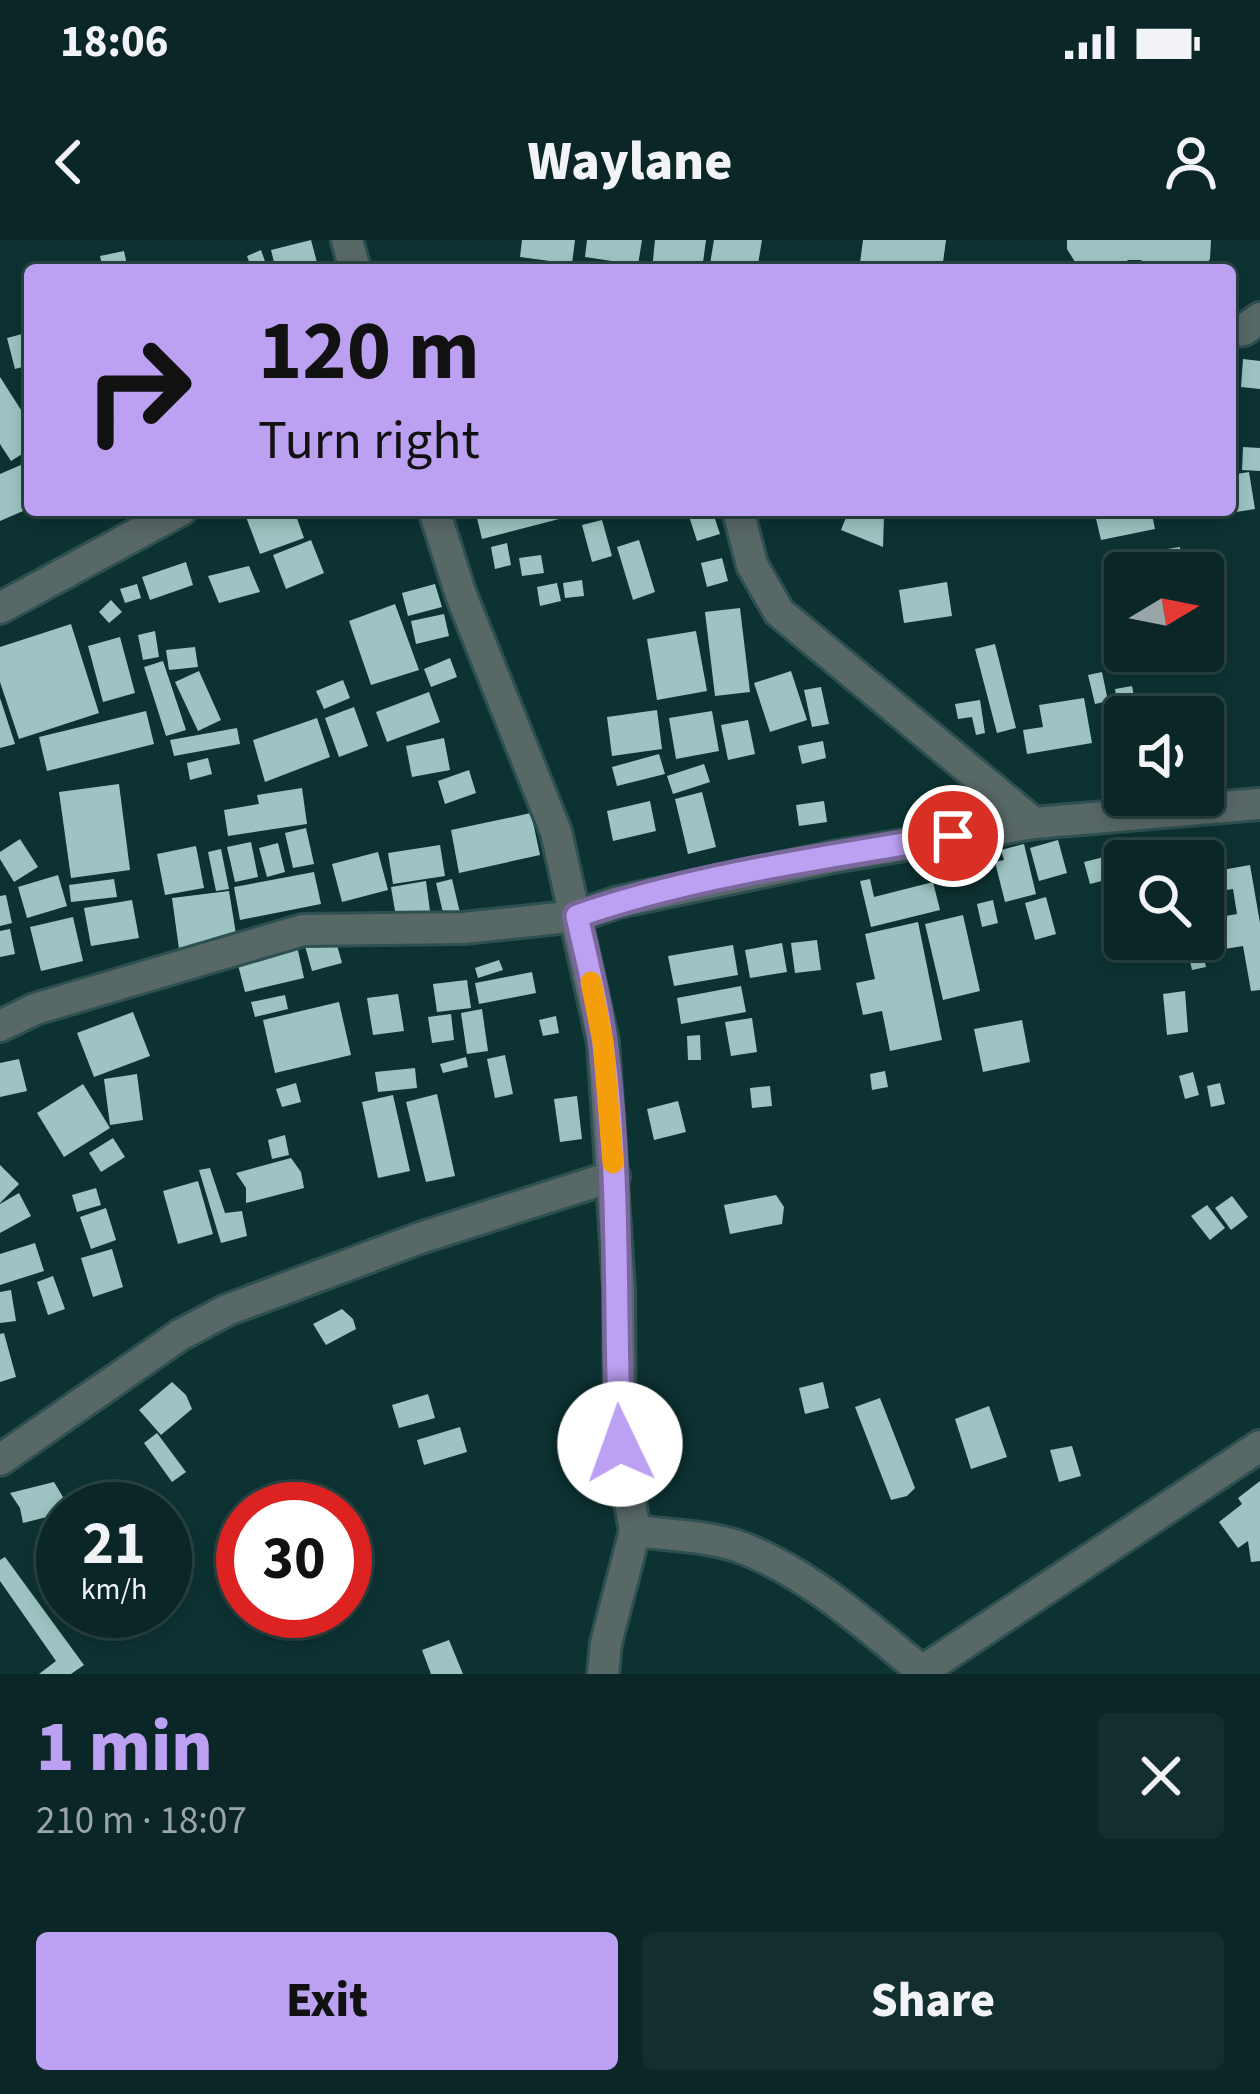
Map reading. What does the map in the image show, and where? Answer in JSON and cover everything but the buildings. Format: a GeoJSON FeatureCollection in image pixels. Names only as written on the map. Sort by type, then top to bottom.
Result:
{"type":"FeatureCollection","features":[{"type":"Feature","properties":{"kind":"street"},"geometry":{"type":"LineString","coordinates":[[0,608],[170,516]]}},
{"type":"Feature","properties":{"kind":"street"},"geometry":{"type":"LineString","coordinates":[[436,516],[461,595],[556,832],[603,1042],[614,1176],[620,1444],[635,1531],[606,1642],[603,1674]]}},
{"type":"Feature","properties":{"kind":"street"},"geometry":{"type":"LineString","coordinates":[[740,516],[752,565],[779,612],[1034,823]]}},
{"type":"Feature","properties":{"kind":"street"},"geometry":{"type":"LineString","coordinates":[[0,1026],[35,1010],[303,930],[464,928],[577,916],[618,902],[833,857],[1034,823],[1260,804]]}},
{"type":"Feature","properties":{"kind":"street"},"geometry":{"type":"LineString","coordinates":[[0,1460],[161,1348],[227,1310],[419,1238],[614,1176]]}},
{"type":"Feature","properties":{"kind":"street"},"geometry":{"type":"LineString","coordinates":[[635,1531],[737,1546],[772,1562],[833,1602],[920,1673],[1260,1445]]}},
{"type":"Feature","properties":{"kind":"slow traffic"},"geometry":{"type":"LineString","coordinates":[[591,982],[603,1042],[613,1163]]}},
{"type":"Feature","properties":{"kind":"route"},"geometry":{"type":"LineString","coordinates":[[620,1444],[619,1289],[609,1112],[603,1042],[577,916],[618,902],[953,836]]}}]}
